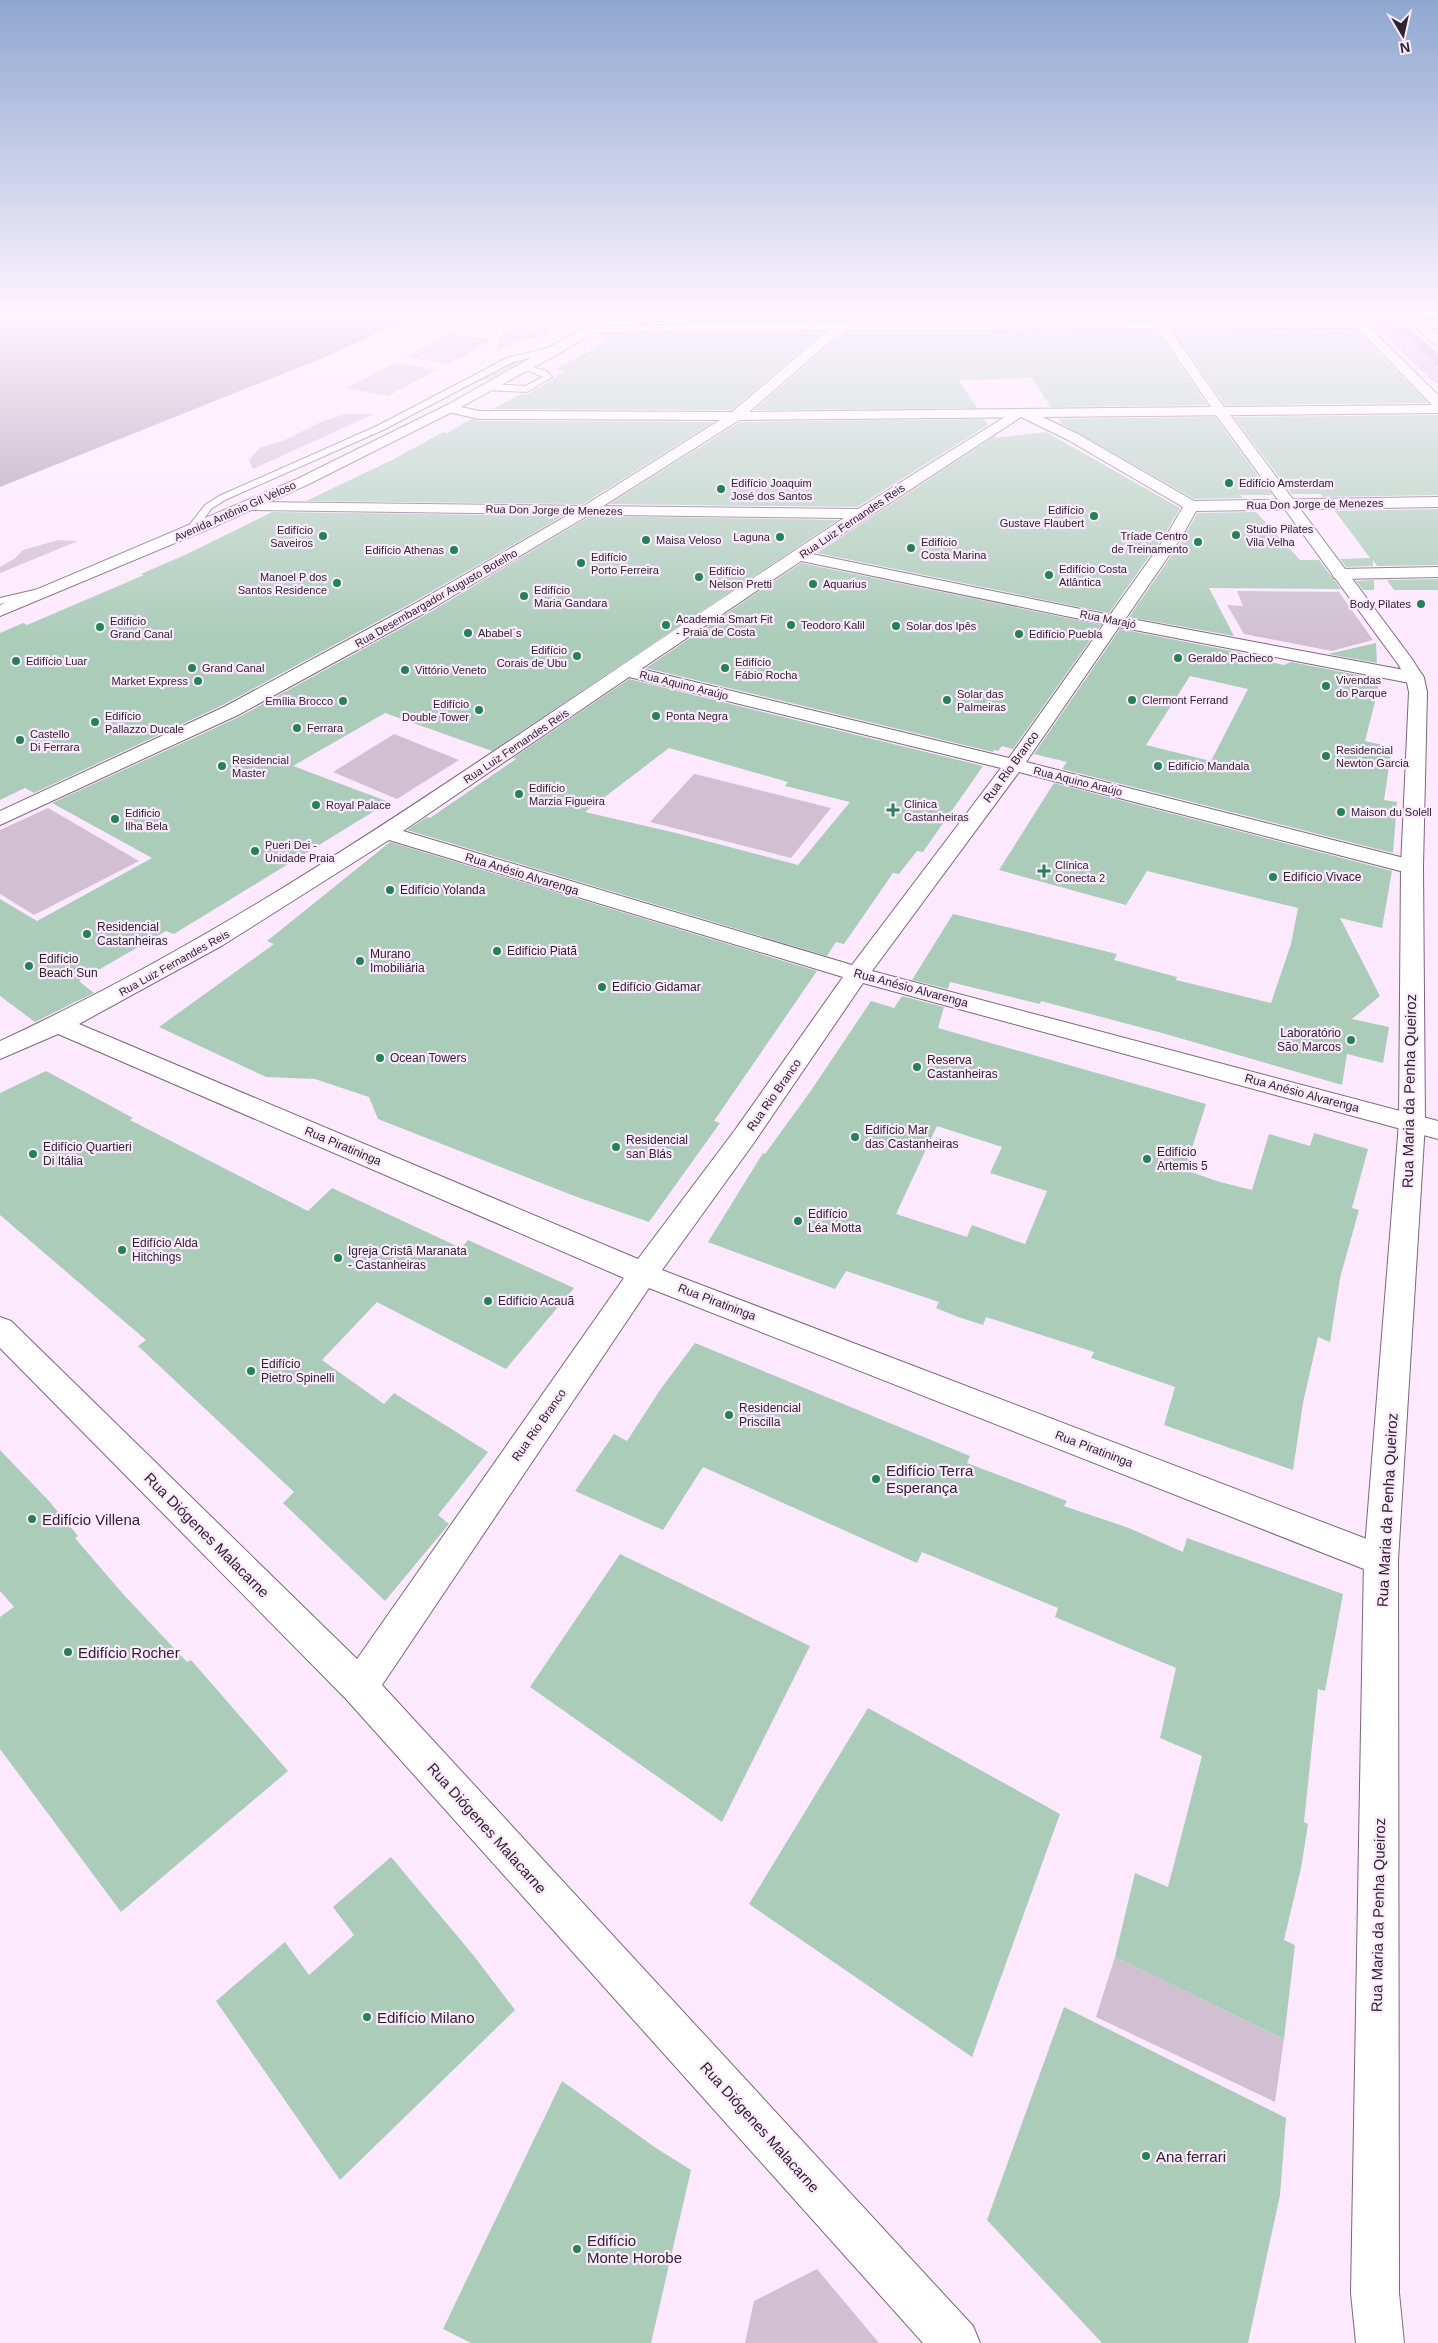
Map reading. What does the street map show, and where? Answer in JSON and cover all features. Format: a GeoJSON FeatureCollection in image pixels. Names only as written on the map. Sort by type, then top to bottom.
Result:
{"type":"FeatureCollection","features":[{"type":"Feature","properties":{"kind":"street","name":"Avenida Antônio Gil Veloso"},"geometry":{"type":"LineString","coordinates":[[0,611],[189,532],[302,482],[423,421]]}},
{"type":"Feature","properties":{"kind":"street","name":"Rua Desembargador Augusto Botelho"},"geometry":{"type":"LineString","coordinates":[[0,819],[231,712],[365,640],[587,510],[728,421]]}},
{"type":"Feature","properties":{"kind":"street","name":"Rua Luiz Fernandes Reis"},"geometry":{"type":"LineString","coordinates":[[0,1052],[60,1025],[218,940],[387,833],[626,671],[801,556],[860,514],[1008,421]]}},
{"type":"Feature","properties":{"kind":"street"},"geometry":{"type":"LineString","coordinates":[[1036,421],[1051,428],[1064,439],[1087,446],[1192,506]]}},
{"type":"Feature","properties":{"kind":"street"},"geometry":{"type":"LineString","coordinates":[[1227,421],[1415,678]]}},
{"type":"Feature","properties":{"kind":"street","name":"Rua Don Jorge de Menezes"},"geometry":{"type":"LineString","coordinates":[[1192,506],[1438,502]]}},
{"type":"Feature","properties":{"kind":"street","name":"Rua Don Jorge de Menezes"},"geometry":{"type":"LineString","coordinates":[[249,505],[860,514]]}},
{"type":"Feature","properties":{"kind":"street","name":"Rua Rio Branco"},"geometry":{"type":"LineString","coordinates":[[359,1687],[644,1274],[744,1137],[857,974],[1014,765],[1113,620],[1173,538],[1192,506]]}},
{"type":"Feature","properties":{"kind":"street","name":"Rua Marajó"},"geometry":{"type":"LineString","coordinates":[[801,556],[1113,620],[1415,678]]}},
{"type":"Feature","properties":{"kind":"street"},"geometry":{"type":"LineString","coordinates":[[1340,574],[1438,572]]}},
{"type":"Feature","properties":{"kind":"street","name":"Rua Aquino Araújo"},"geometry":{"type":"LineString","coordinates":[[626,671],[1014,765],[1412,867]]}},
{"type":"Feature","properties":{"kind":"street","name":"Rua Maria da Penha Queiroz"},"geometry":{"type":"LineString","coordinates":[[1380,2343],[1374,2293],[1381,1560],[1425,1126],[1412,867],[1418,692],[1415,678]]}},
{"type":"Feature","properties":{"kind":"street","name":"Rua Anésio Alvarenga"},"geometry":{"type":"LineString","coordinates":[[387,833],[857,974],[1425,1126]]}},
{"type":"Feature","properties":{"kind":"street","name":"Rua Piratininga"},"geometry":{"type":"LineString","coordinates":[[60,1025],[644,1274],[1381,1560]]}},
{"type":"Feature","properties":{"kind":"street","name":"Rua Diógenes Malacarne"},"geometry":{"type":"LineString","coordinates":[[0,1329],[359,1687],[956,2343]]}},
{"type":"Feature","properties":{"kind":"lane"},"geometry":{"type":"LineString","coordinates":[[189,532],[208,507],[222,498],[391,421]]}},
{"type":"Feature","properties":{"kind":"lane"},"geometry":{"type":"LineString","coordinates":[[0,601],[48,590]]}},
{"type":"Feature","properties":{"kind":"shaded area"},"geometry":{"type":"Polygon","coordinates":[[[0,421],[164,421],[0,487],[0,421]]]}},
{"type":"Feature","properties":{"kind":"shaded area"},"geometry":{"type":"Polygon","coordinates":[[[322,421],[358,421],[253,469],[249,460],[261,447],[283,441],[322,421]]]}},
{"type":"Feature","properties":{"kind":"shaded area"},"geometry":{"type":"Polygon","coordinates":[[[58,540],[78,541],[0,573],[0,567],[14,559],[23,550],[58,540]]]}},
{"type":"Feature","properties":{"kind":"shaded area"},"geometry":{"type":"Polygon","coordinates":[[[1237,591],[1339,592],[1373,640],[1332,651],[1244,634],[1227,605],[1243,606],[1237,591]]]}},
{"type":"Feature","properties":{"kind":"shaded area"},"geometry":{"type":"Polygon","coordinates":[[[394,734],[459,760],[397,799],[333,772],[394,734]]]}},
{"type":"Feature","properties":{"kind":"shaded area"},"geometry":{"type":"Polygon","coordinates":[[[694,774],[831,808],[791,858],[650,822],[694,774]]]}},
{"type":"Feature","properties":{"kind":"shaded area"},"geometry":{"type":"Polygon","coordinates":[[[48,808],[139,861],[34,915],[0,894],[0,830],[48,808]]]}},
{"type":"Feature","properties":{"kind":"shaded area"},"geometry":{"type":"Polygon","coordinates":[[[1115,1957],[1284,2039],[1275,2102],[1096,2017],[1115,1957]]]}},
{"type":"Feature","properties":{"kind":"shaded area"},"geometry":{"type":"Polygon","coordinates":[[[817,2269],[879,2343],[745,2343],[754,2301],[817,2269]]]}},
{"type":"Feature","properties":{"kind":"building"},"geometry":{"type":"Polygon","coordinates":[[[468,421],[714,422],[583,504],[306,501],[394,459],[443,432],[447,433],[468,421]]]}},
{"type":"Feature","properties":{"kind":"building"},"geometry":{"type":"Polygon","coordinates":[[[986,421],[988,425],[857,507],[609,504],[740,422],[986,421]]]}},
{"type":"Feature","properties":{"kind":"building"},"geometry":{"type":"Polygon","coordinates":[[[1060,421],[1218,421],[1272,495],[1240,495],[1243,498],[1194,499],[1060,421]]]}},
{"type":"Feature","properties":{"kind":"building"},"geometry":{"type":"Polygon","coordinates":[[[1237,421],[1438,421],[1438,495],[1323,497],[1321,494],[1292,494],[1237,421]]]}},
{"type":"Feature","properties":{"kind":"building"},"geometry":{"type":"Polygon","coordinates":[[[1046,432],[1180,508],[1163,537],[1109,613],[817,553],[995,436],[996,438],[1046,432]]]}},
{"type":"Feature","properties":{"kind":"building"},"geometry":{"type":"Polygon","coordinates":[[[1438,509],[1438,565],[1377,566],[1373,560],[1373,566],[1346,567],[1340,559],[1370,558],[1335,511],[1438,509]]]}},
{"type":"Feature","properties":{"kind":"building"},"geometry":{"type":"Polygon","coordinates":[[[272,512],[563,516],[408,605],[223,705],[34,793],[25,788],[0,800],[0,633],[23,623],[27,625],[144,575],[141,574],[187,554],[272,512]]]}},
{"type":"Feature","properties":{"kind":"building"},"geometry":{"type":"Polygon","coordinates":[[[1256,512],[1300,560],[1319,560],[1341,589],[1209,588],[1234,636],[1129,617],[1183,539],[1197,513],[1256,512]]]}},
{"type":"Feature","properties":{"kind":"building"},"geometry":{"type":"Polygon","coordinates":[[[590,516],[838,520],[492,751],[385,713],[293,766],[389,802],[174,934],[166,931],[79,981],[94,993],[35,1022],[0,996],[0,899],[37,921],[152,858],[52,803],[239,717],[422,617],[590,516]]]}},
{"type":"Feature","properties":{"kind":"building"},"geometry":{"type":"Polygon","coordinates":[[[801,563],[1101,625],[1013,749],[1002,746],[998,751],[994,750],[993,752],[646,668],[801,563]]]}},
{"type":"Feature","properties":{"kind":"building"},"geometry":{"type":"Polygon","coordinates":[[[1438,579],[1438,590],[1394,590],[1387,580],[1438,579]]]}},
{"type":"Feature","properties":{"kind":"building"},"geometry":{"type":"Polygon","coordinates":[[[1374,580],[1374,590],[1363,590],[1356,581],[1374,580]]]}},
{"type":"Feature","properties":{"kind":"building"},"geometry":{"type":"Polygon","coordinates":[[[1120,629],[1242,653],[1244,656],[1284,665],[1291,662],[1378,679],[1378,690],[1365,741],[1392,747],[1384,800],[1397,802],[1393,853],[1062,769],[1067,762],[1034,754],[1120,629]],[[1190,676],[1146,745],[1211,761],[1248,689],[1190,676]]]}},
{"type":"Feature","properties":{"kind":"building"},"geometry":{"type":"Polygon","coordinates":[[[1376,643],[1377,663],[1328,654],[1376,643]]]}},
{"type":"Feature","properties":{"kind":"building"},"geometry":{"type":"Polygon","coordinates":[[[629,679],[983,766],[923,852],[917,851],[899,874],[893,873],[844,944],[836,942],[827,956],[407,830],[427,817],[430,818],[516,759],[513,758],[629,679]],[[669,748],[585,812],[676,833],[798,865],[850,802],[785,786],[788,782],[669,748]]]}},
{"type":"Feature","properties":{"kind":"building"},"geometry":{"type":"Polygon","coordinates":[[[1054,783],[1392,871],[1382,928],[1340,918],[1380,996],[1352,1019],[1389,1027],[1383,1063],[1347,1054],[1342,1085],[1162,1033],[1041,1001],[1040,1004],[950,982],[948,989],[912,980],[953,914],[1117,954],[1114,960],[1177,977],[1176,980],[1271,1003],[1291,944],[1298,908],[1147,871],[1126,905],[999,870],[1054,783]]]}},
{"type":"Feature","properties":{"kind":"building"},"geometry":{"type":"Polygon","coordinates":[[[390,842],[817,971],[714,1121],[720,1123],[649,1222],[577,1197],[378,1119],[369,1097],[315,1079],[266,1077],[159,1027],[274,944],[267,941],[390,842]]]}},
{"type":"Feature","properties":{"kind":"building"},"geometry":{"type":"Polygon","coordinates":[[[902,996],[944,1007],[938,1028],[1206,1104],[1185,1170],[1220,1182],[1252,1190],[1269,1134],[1310,1146],[1314,1133],[1368,1149],[1352,1208],[1359,1210],[1340,1278],[1330,1342],[1318,1337],[1303,1403],[1293,1470],[1164,1425],[1175,1387],[1091,1358],[1094,1352],[986,1317],[983,1325],[958,1317],[936,1308],[939,1302],[846,1271],[835,1289],[708,1242],[763,1153],[765,1154],[810,1092],[871,1001],[894,1008],[902,996]],[[937,1126],[896,1214],[967,1237],[972,1225],[1025,1244],[1047,1191],[990,1173],[1002,1147],[937,1126]]]}},
{"type":"Feature","properties":{"kind":"building"},"geometry":{"type":"Polygon","coordinates":[[[46,1071],[133,1118],[130,1120],[308,1211],[332,1188],[461,1248],[468,1240],[574,1288],[506,1369],[377,1302],[322,1360],[384,1404],[394,1393],[488,1452],[438,1515],[449,1524],[385,1601],[283,1503],[294,1492],[138,1346],[146,1340],[0,1215],[0,1093],[46,1071]]]}},
{"type":"Feature","properties":{"kind":"building"},"geometry":{"type":"Polygon","coordinates":[[[695,1343],[970,1456],[967,1463],[1067,1501],[1064,1506],[1129,1528],[1183,1552],[1187,1538],[1343,1594],[1325,1691],[1318,1689],[1304,1822],[1308,1824],[1301,1868],[1284,1940],[1295,1945],[1284,2039],[1115,1957],[1135,1873],[1168,1887],[1202,1756],[1160,1738],[1176,1668],[1055,1617],[1058,1608],[922,1552],[917,1563],[703,1467],[663,1530],[575,1491],[614,1434],[627,1441],[660,1390],[695,1343]]]}},
{"type":"Feature","properties":{"kind":"building"},"geometry":{"type":"Polygon","coordinates":[[[0,1450],[49,1501],[78,1536],[75,1538],[123,1594],[187,1662],[191,1660],[288,1771],[121,1912],[0,1749],[0,1617],[14,1607],[0,1591],[0,1450]]]}},
{"type":"Feature","properties":{"kind":"building"},"geometry":{"type":"Polygon","coordinates":[[[620,1554],[810,1646],[722,1822],[530,1687],[620,1554]]]}},
{"type":"Feature","properties":{"kind":"building"},"geometry":{"type":"Polygon","coordinates":[[[868,1708],[1060,1814],[972,2057],[749,1904],[868,1708]]]}},
{"type":"Feature","properties":{"kind":"building","name":"Edifício Milano"},"geometry":{"type":"Polygon","coordinates":[[[391,1857],[474,1956],[515,2010],[340,2180],[216,2001],[285,1942],[309,1975],[354,1935],[333,1907],[391,1857]]]}},
{"type":"Feature","properties":{"kind":"building","name":"Ana ferrari"},"geometry":{"type":"Polygon","coordinates":[[[1064,2007],[1286,2118],[1280,2195],[1248,2343],[1102,2343],[987,2220],[1064,2007]]]}},
{"type":"Feature","properties":{"kind":"building","name":"Edifício Monte Horobe"},"geometry":{"type":"Polygon","coordinates":[[[562,2081],[656,2148],[691,2170],[651,2343],[471,2343],[443,2329],[562,2081]]]}},
{"type":"Feature","properties":{"kind":"place","name":"Edifício Amsterdam"},"geometry":{"type":"Point","coordinates":[1229,483]}},
{"type":"Feature","properties":{"kind":"place","name":"Edifício Joaquim José dos Santos"},"geometry":{"type":"Point","coordinates":[721,489]}},
{"type":"Feature","properties":{"kind":"place","name":"Edifício Gustave Flaubert"},"geometry":{"type":"Point","coordinates":[1094,516]}},
{"type":"Feature","properties":{"kind":"place","name":"Studio Pilates Vila Velha"},"geometry":{"type":"Point","coordinates":[1236,535]}},
{"type":"Feature","properties":{"kind":"place","name":"Edifício Saveiros"},"geometry":{"type":"Point","coordinates":[323,536]}},
{"type":"Feature","properties":{"kind":"place","name":"Laguna"},"geometry":{"type":"Point","coordinates":[780,537]}},
{"type":"Feature","properties":{"kind":"place","name":"Maisa Veloso"},"geometry":{"type":"Point","coordinates":[646,540]}},
{"type":"Feature","properties":{"kind":"place","name":"Tríade Centro de Treinamento"},"geometry":{"type":"Point","coordinates":[1198,542]}},
{"type":"Feature","properties":{"kind":"place","name":"Edifício Costa Marina"},"geometry":{"type":"Point","coordinates":[911,548]}},
{"type":"Feature","properties":{"kind":"place","name":"Edifício Athenas"},"geometry":{"type":"Point","coordinates":[454,550]}},
{"type":"Feature","properties":{"kind":"place","name":"Edifício Porto Ferreira"},"geometry":{"type":"Point","coordinates":[581,563]}},
{"type":"Feature","properties":{"kind":"place","name":"Edifício Costa Atlântica"},"geometry":{"type":"Point","coordinates":[1049,575]}},
{"type":"Feature","properties":{"kind":"place","name":"Edifício Nelson Pretti"},"geometry":{"type":"Point","coordinates":[699,577]}},
{"type":"Feature","properties":{"kind":"place","name":"Manoel P dos Santos Residence"},"geometry":{"type":"Point","coordinates":[337,583]}},
{"type":"Feature","properties":{"kind":"place","name":"Aquarius"},"geometry":{"type":"Point","coordinates":[813,584]}},
{"type":"Feature","properties":{"kind":"place","name":"Edifício Maria Gandara"},"geometry":{"type":"Point","coordinates":[524,596]}},
{"type":"Feature","properties":{"kind":"place","name":"Body Pilates"},"geometry":{"type":"Point","coordinates":[1421,604]}},
{"type":"Feature","properties":{"kind":"place","name":"Academia Smart Fit - Praia de Costa"},"geometry":{"type":"Point","coordinates":[666,625]}},
{"type":"Feature","properties":{"kind":"place","name":"Teodoro Kalil"},"geometry":{"type":"Point","coordinates":[791,625]}},
{"type":"Feature","properties":{"kind":"place","name":"Solar dos Ipês"},"geometry":{"type":"Point","coordinates":[896,626]}},
{"type":"Feature","properties":{"kind":"place","name":"Edifício Grand Canal"},"geometry":{"type":"Point","coordinates":[100,627]}},
{"type":"Feature","properties":{"kind":"place","name":"Ababel´s"},"geometry":{"type":"Point","coordinates":[468,633]}},
{"type":"Feature","properties":{"kind":"place","name":"Edifício Puebla"},"geometry":{"type":"Point","coordinates":[1019,634]}},
{"type":"Feature","properties":{"kind":"place","name":"Edifício Corais de Ubu"},"geometry":{"type":"Point","coordinates":[577,656]}},
{"type":"Feature","properties":{"kind":"place","name":"Geraldo Pacheco"},"geometry":{"type":"Point","coordinates":[1178,658]}},
{"type":"Feature","properties":{"kind":"place","name":"Edifício Luar"},"geometry":{"type":"Point","coordinates":[16,661]}},
{"type":"Feature","properties":{"kind":"place","name":"Grand Canal"},"geometry":{"type":"Point","coordinates":[192,668]}},
{"type":"Feature","properties":{"kind":"place","name":"Edifício Fábio Rocha"},"geometry":{"type":"Point","coordinates":[725,668]}},
{"type":"Feature","properties":{"kind":"place","name":"Vittório Veneto"},"geometry":{"type":"Point","coordinates":[405,670]}},
{"type":"Feature","properties":{"kind":"place","name":"Market Express"},"geometry":{"type":"Point","coordinates":[198,681]}},
{"type":"Feature","properties":{"kind":"place","name":"Vivendas do Parque"},"geometry":{"type":"Point","coordinates":[1326,686]}},
{"type":"Feature","properties":{"kind":"place","name":"Solar das Palmeiras"},"geometry":{"type":"Point","coordinates":[947,700]}},
{"type":"Feature","properties":{"kind":"place","name":"Clermont Ferrand"},"geometry":{"type":"Point","coordinates":[1132,700]}},
{"type":"Feature","properties":{"kind":"place","name":"Emília Brocco"},"geometry":{"type":"Point","coordinates":[343,701]}},
{"type":"Feature","properties":{"kind":"place","name":"Edifício Double Tower"},"geometry":{"type":"Point","coordinates":[479,710]}},
{"type":"Feature","properties":{"kind":"place","name":"Ponta Negra"},"geometry":{"type":"Point","coordinates":[656,716]}},
{"type":"Feature","properties":{"kind":"place","name":"Edifício Pallazzo Ducale"},"geometry":{"type":"Point","coordinates":[95,722]}},
{"type":"Feature","properties":{"kind":"place","name":"Ferrara"},"geometry":{"type":"Point","coordinates":[297,728]}},
{"type":"Feature","properties":{"kind":"place","name":"Castello Di Ferrara"},"geometry":{"type":"Point","coordinates":[20,740]}},
{"type":"Feature","properties":{"kind":"place","name":"Residencial Newton Garcia"},"geometry":{"type":"Point","coordinates":[1326,756]}},
{"type":"Feature","properties":{"kind":"place","name":"Residencial Master"},"geometry":{"type":"Point","coordinates":[222,766]}},
{"type":"Feature","properties":{"kind":"place","name":"Edifício Mandala"},"geometry":{"type":"Point","coordinates":[1158,766]}},
{"type":"Feature","properties":{"kind":"place","name":"Edifício Marzia Figueira"},"geometry":{"type":"Point","coordinates":[519,794]}},
{"type":"Feature","properties":{"kind":"place","name":"Royal Palace"},"geometry":{"type":"Point","coordinates":[316,805]}},
{"type":"Feature","properties":{"kind":"place","name":"Clinica Castanheiras"},"geometry":{"type":"Point","coordinates":[893,810]}},
{"type":"Feature","properties":{"kind":"place","name":"Maison du Solell"},"geometry":{"type":"Point","coordinates":[1341,812]}},
{"type":"Feature","properties":{"kind":"place","name":"Edificio Ilha Bela"},"geometry":{"type":"Point","coordinates":[115,819]}},
{"type":"Feature","properties":{"kind":"place","name":"Pueri Dei - Unidade Praia"},"geometry":{"type":"Point","coordinates":[255,851]}},
{"type":"Feature","properties":{"kind":"place","name":"Clínica Conecta 2"},"geometry":{"type":"Point","coordinates":[1044,871]}},
{"type":"Feature","properties":{"kind":"place","name":"Edifício Vivace"},"geometry":{"type":"Point","coordinates":[1273,877]}},
{"type":"Feature","properties":{"kind":"place","name":"Edifício Yolanda"},"geometry":{"type":"Point","coordinates":[390,890]}},
{"type":"Feature","properties":{"kind":"place","name":"Residencial Castanheiras"},"geometry":{"type":"Point","coordinates":[87,934]}},
{"type":"Feature","properties":{"kind":"place","name":"Edifício Piatã"},"geometry":{"type":"Point","coordinates":[497,951]}},
{"type":"Feature","properties":{"kind":"place","name":"Murano Imobiliária"},"geometry":{"type":"Point","coordinates":[360,961]}},
{"type":"Feature","properties":{"kind":"place","name":"Edifício Beach Sun"},"geometry":{"type":"Point","coordinates":[29,966]}},
{"type":"Feature","properties":{"kind":"place","name":"Edifício Gidamar"},"geometry":{"type":"Point","coordinates":[602,987]}},
{"type":"Feature","properties":{"kind":"place","name":"Laboratório São Marcos"},"geometry":{"type":"Point","coordinates":[1351,1040]}},
{"type":"Feature","properties":{"kind":"place","name":"Ocean Towers"},"geometry":{"type":"Point","coordinates":[380,1058]}},
{"type":"Feature","properties":{"kind":"place","name":"Reserva Castanheiras"},"geometry":{"type":"Point","coordinates":[917,1067]}},
{"type":"Feature","properties":{"kind":"place","name":"Edifício Mar das Castanheiras"},"geometry":{"type":"Point","coordinates":[855,1137]}},
{"type":"Feature","properties":{"kind":"place","name":"Residencial san Blás"},"geometry":{"type":"Point","coordinates":[616,1147]}},
{"type":"Feature","properties":{"kind":"place","name":"Edifício Quartieri Di Itália"},"geometry":{"type":"Point","coordinates":[33,1154]}},
{"type":"Feature","properties":{"kind":"place","name":"Edifício Artemis 5"},"geometry":{"type":"Point","coordinates":[1147,1159]}},
{"type":"Feature","properties":{"kind":"place","name":"Edifício Léa Motta"},"geometry":{"type":"Point","coordinates":[798,1221]}},
{"type":"Feature","properties":{"kind":"place","name":"Edifício Alda Hitchings"},"geometry":{"type":"Point","coordinates":[122,1250]}},
{"type":"Feature","properties":{"kind":"place","name":"Igreja Cristã Maranata - Castanheiras"},"geometry":{"type":"Point","coordinates":[338,1258]}},
{"type":"Feature","properties":{"kind":"place","name":"Edifício Acauã"},"geometry":{"type":"Point","coordinates":[488,1301]}},
{"type":"Feature","properties":{"kind":"place","name":"Edifício Pietro Spinelli"},"geometry":{"type":"Point","coordinates":[251,1371]}},
{"type":"Feature","properties":{"kind":"place","name":"Residencial Priscilla"},"geometry":{"type":"Point","coordinates":[729,1415]}},
{"type":"Feature","properties":{"kind":"place","name":"Edifício Terra Esperança"},"geometry":{"type":"Point","coordinates":[876,1479]}},
{"type":"Feature","properties":{"kind":"place","name":"Edifício Villena"},"geometry":{"type":"Point","coordinates":[32,1519]}},
{"type":"Feature","properties":{"kind":"place","name":"Edifício Rocher"},"geometry":{"type":"Point","coordinates":[68,1652]}},
{"type":"Feature","properties":{"kind":"place","name":"Edifício Milano"},"geometry":{"type":"Point","coordinates":[367,2017]}},
{"type":"Feature","properties":{"kind":"place","name":"Ana ferrari"},"geometry":{"type":"Point","coordinates":[1146,2156]}},
{"type":"Feature","properties":{"kind":"place","name":"Edifício Monte Horobe"},"geometry":{"type":"Point","coordinates":[577,2249]}}]}
